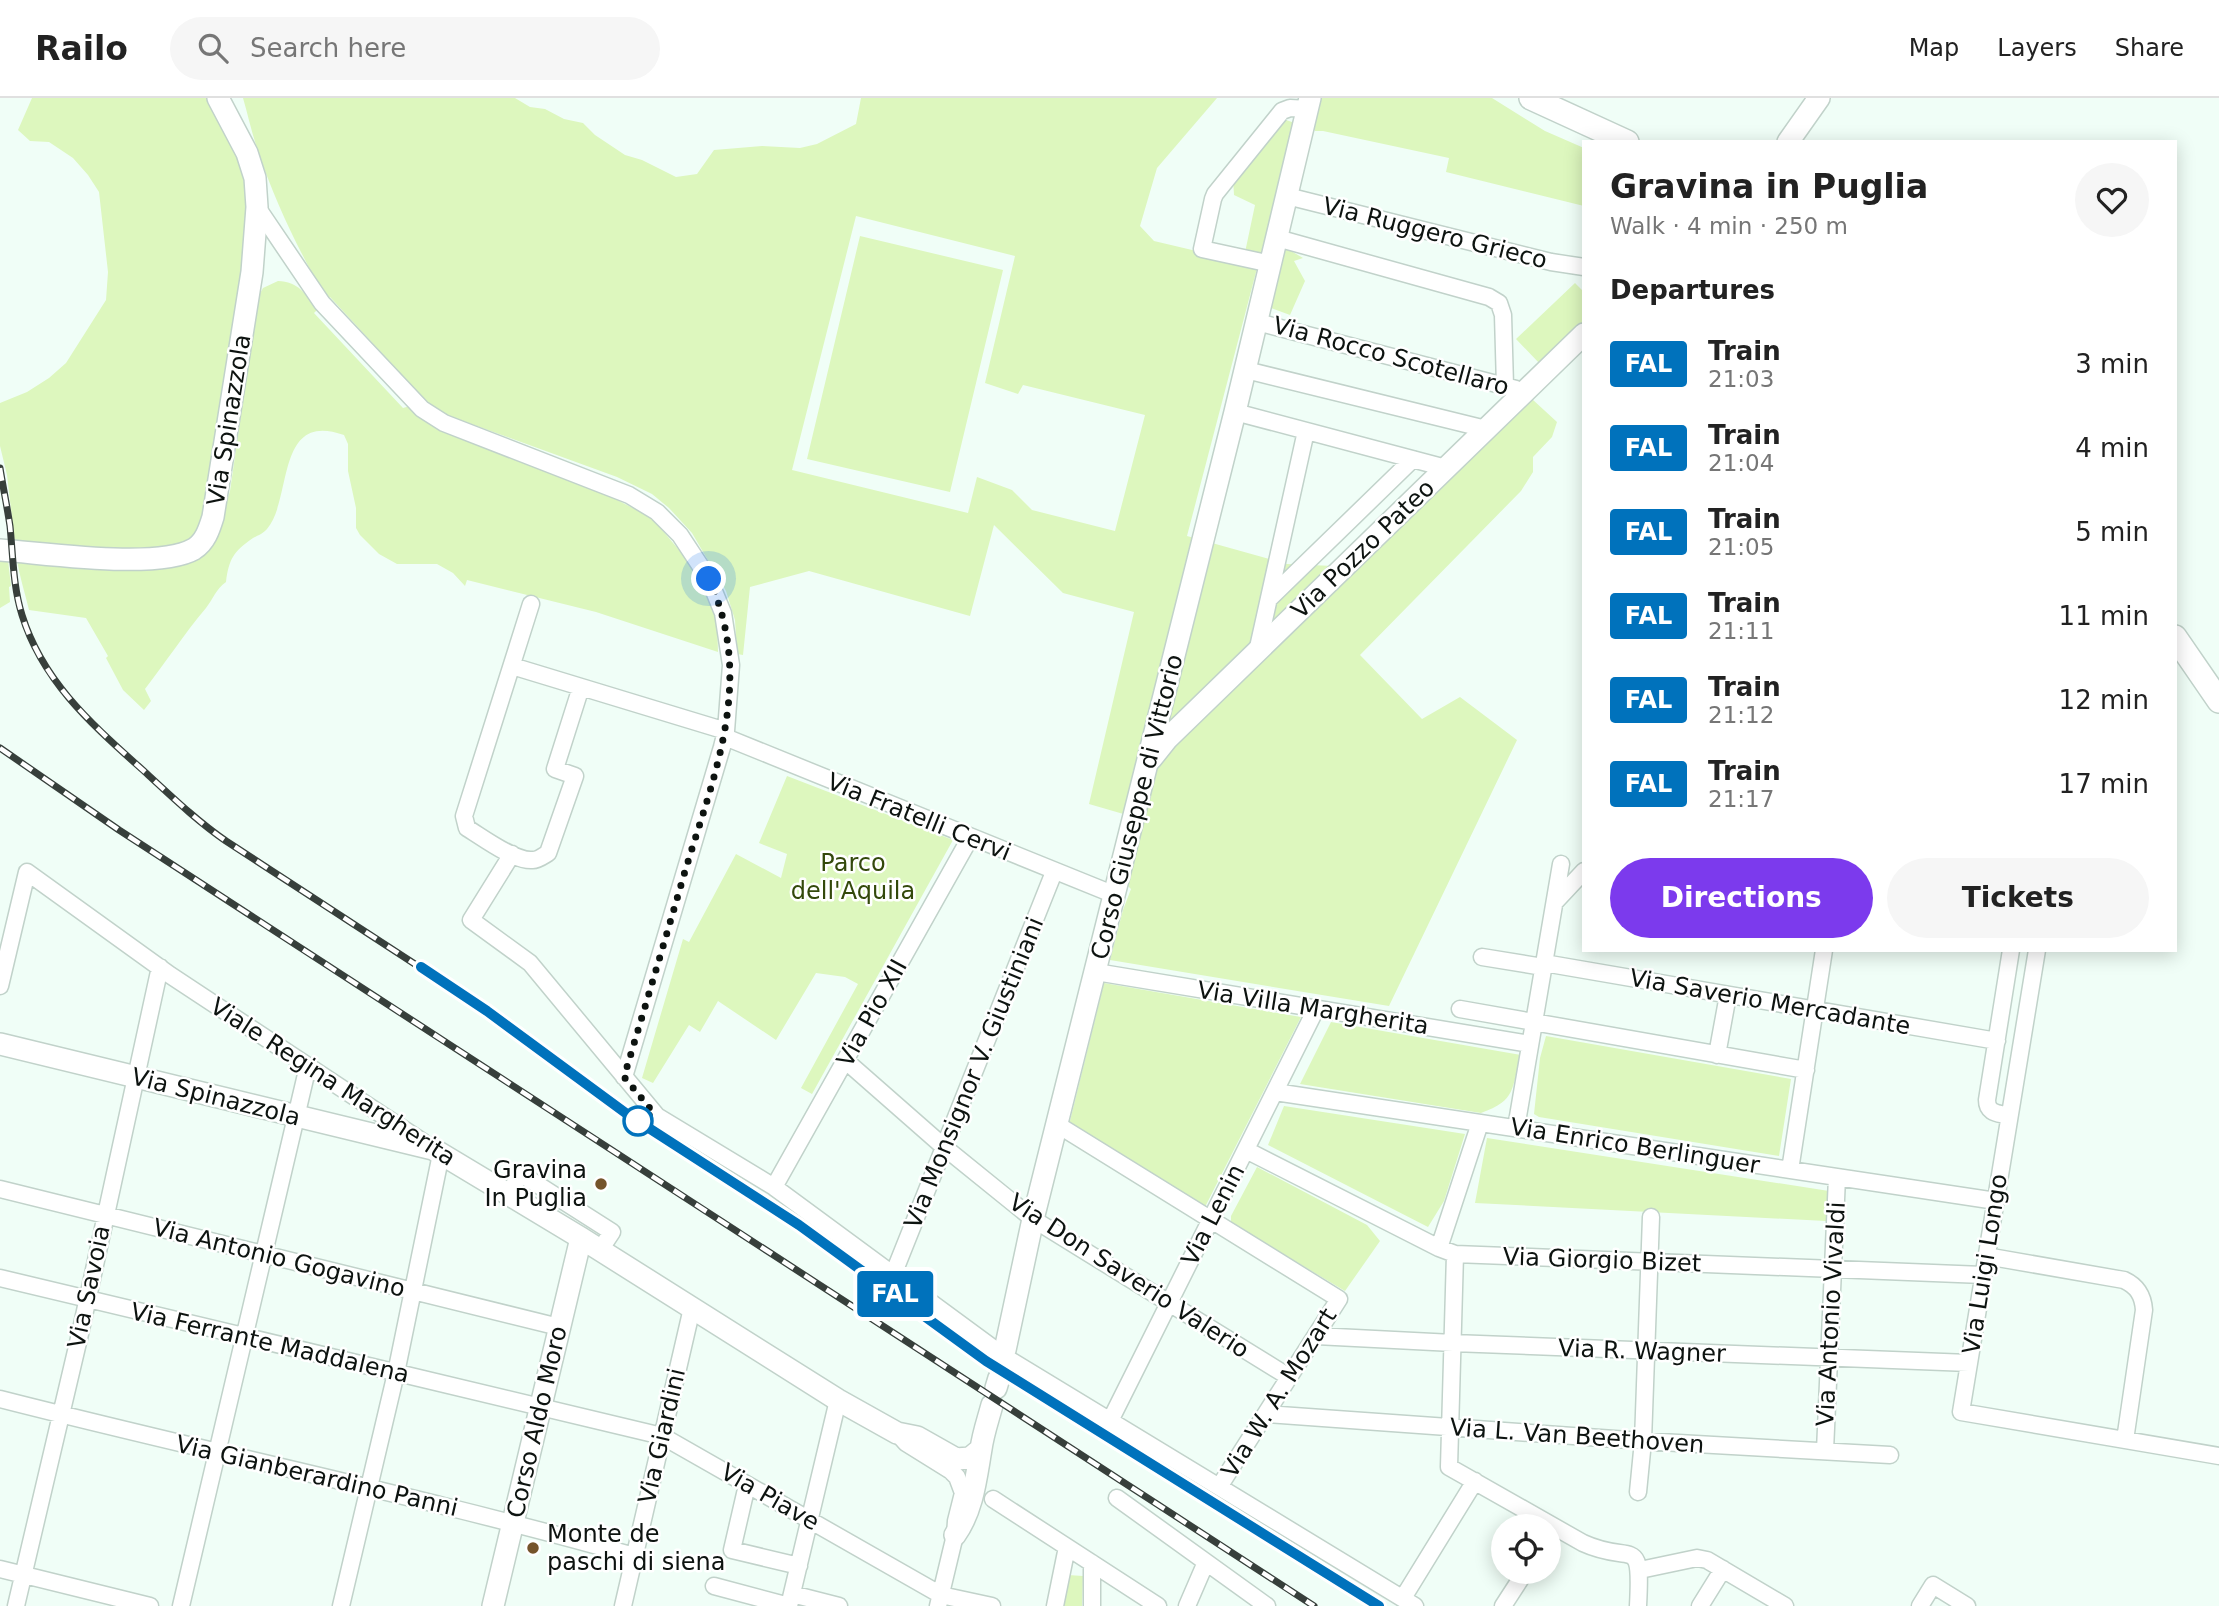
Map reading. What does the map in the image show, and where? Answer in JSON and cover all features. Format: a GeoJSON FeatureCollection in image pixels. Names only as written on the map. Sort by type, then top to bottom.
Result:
{"type":"FeatureCollection","features":[{"type":"Feature","properties":{"kind":"main road"},"geometry":{"type":"LineString","coordinates":[[1531,98],[1623,140]]}},
{"type":"Feature","properties":{"kind":"main road"},"geometry":{"type":"LineString","coordinates":[[2177,640],[2219,701]]}},
{"type":"Feature","properties":{"kind":"street"},"geometry":{"type":"LineString","coordinates":[[1789,140],[1819,98]]}},
{"type":"Feature","properties":{"kind":"street","name":"Via Spinazzola"},"geometry":{"type":"LineString","coordinates":[[0,550],[135,560],[179,556],[196,547],[207,536],[213,517],[252,272],[257,207],[255,178],[247,153],[224,103]]}},
{"type":"Feature","properties":{"kind":"street","name":"Corso Giuseppe di Vittorio"},"geometry":{"type":"LineString","coordinates":[[1005,1354],[1033,1219],[1236,412],[1257,322],[1271,264],[1277,238],[1287,197],[1309,103],[1282,111],[1213,199],[1202,249],[1271,264]]}},
{"type":"Feature","properties":{"kind":"street","name":"Via Ruggero Grieco"},"geometry":{"type":"LineString","coordinates":[[1287,197],[1551,262],[1582,267]]}},
{"type":"Feature","properties":{"kind":"street"},"geometry":{"type":"LineString","coordinates":[[257,207],[322,303],[422,409],[444,423],[629,495],[657,512],[680,536],[709,579],[723,613],[728,635],[731,665],[726,734],[624,1077]]}},
{"type":"Feature","properties":{"kind":"street"},"geometry":{"type":"LineString","coordinates":[[1277,238],[1489,297],[1499,303],[1515,389]]}},
{"type":"Feature","properties":{"kind":"street","name":"Via Rocco Scotellaro"},"geometry":{"type":"LineString","coordinates":[[1257,322],[1515,389]]}},
{"type":"Feature","properties":{"kind":"street","name":"Via Pozzo Pateo"},"geometry":{"type":"LineString","coordinates":[[1146,766],[1167,739],[1486,429],[1515,389],[1582,336]]}},
{"type":"Feature","properties":{"kind":"street"},"geometry":{"type":"LineString","coordinates":[[1246,370],[1486,429]]}},
{"type":"Feature","properties":{"kind":"street"},"geometry":{"type":"LineString","coordinates":[[1236,412],[1446,468]]}},
{"type":"Feature","properties":{"kind":"street"},"geometry":{"type":"LineString","coordinates":[[1257,652],[1306,431]]}},
{"type":"Feature","properties":{"kind":"street","name":"Via Pozzo Pateo"},"geometry":{"type":"LineString","coordinates":[[1268,599],[1413,459]]}},
{"type":"Feature","properties":{"kind":"street"},"geometry":{"type":"LineString","coordinates":[[531,604],[464,820],[467,828],[512,854],[532,860],[544,856],[551,848],[575,776],[555,769],[581,687]]}},
{"type":"Feature","properties":{"kind":"street","name":"Via Fratelli Cervi"},"geometry":{"type":"LineString","coordinates":[[512,666],[726,734],[970,838],[1115,895]]}},
{"type":"Feature","properties":{"kind":"street","name":"Via Pio XII"},"geometry":{"type":"LineString","coordinates":[[774,1187],[970,838]]}},
{"type":"Feature","properties":{"kind":"street"},"geometry":{"type":"LineString","coordinates":[[512,854],[471,919],[530,963],[657,1116],[774,1187],[1005,1354],[1110,1421],[1409,1602],[1475,1481]]}},
{"type":"Feature","properties":{"kind":"street"},"geometry":{"type":"LineString","coordinates":[[1516,1128],[1561,864]]}},
{"type":"Feature","properties":{"kind":"street","name":"Viale Regina Margherita"},"geometry":{"type":"LineString","coordinates":[[0,986],[27,872],[160,967],[437,1152],[581,1238],[838,1400],[897,1433],[917,1437],[956,1459],[970,1458],[981,1449]]}},
{"type":"Feature","properties":{"kind":"street","name":"Via Monsignor V. Giustiniani"},"geometry":{"type":"LineString","coordinates":[[894,1275],[1054,872]]}},
{"type":"Feature","properties":{"kind":"street"},"geometry":{"type":"LineString","coordinates":[[1555,902],[1582,872]]}},
{"type":"Feature","properties":{"kind":"street"},"geometry":{"type":"LineString","coordinates":[[1790,1170],[1824,952]]}},
{"type":"Feature","properties":{"kind":"street"},"geometry":{"type":"LineString","coordinates":[[2010,1116],[1991,1112],[1987,1107],[2011,952]]}},
{"type":"Feature","properties":{"kind":"street","name":"Via Luigi Longo"},"geometry":{"type":"LineString","coordinates":[[2037,952],[1961,1412],[2125,1440]]}},
{"type":"Feature","properties":{"kind":"street","name":"Via Saverio Mercadante"},"geometry":{"type":"LineString","coordinates":[[1482,957],[1997,1041]]}},
{"type":"Feature","properties":{"kind":"street","name":"Via Savoia"},"geometry":{"type":"LineString","coordinates":[[16,1606],[160,967]]}},
{"type":"Feature","properties":{"kind":"street","name":"Via Villa Margherita"},"geometry":{"type":"LineString","coordinates":[[1096,972],[1530,1044]]}},
{"type":"Feature","properties":{"kind":"street"},"geometry":{"type":"LineString","coordinates":[[1717,1055],[1728,995]]}},
{"type":"Feature","properties":{"kind":"street","name":"Via Lenin"},"geometry":{"type":"LineString","coordinates":[[1110,1421],[1317,1009]]}},
{"type":"Feature","properties":{"kind":"street","name":"Via Villa Margherita"},"geometry":{"type":"LineString","coordinates":[[1460,1009],[1806,1070]]}},
{"type":"Feature","properties":{"kind":"street","name":"Via Spinazzola"},"geometry":{"type":"LineString","coordinates":[[0,1044],[437,1152]]}},
{"type":"Feature","properties":{"kind":"street","name":"Via Don Saverio Valerio"},"geometry":{"type":"LineString","coordinates":[[846,1061],[944,1147],[1033,1219],[1289,1377]]}},
{"type":"Feature","properties":{"kind":"street"},"geometry":{"type":"LineString","coordinates":[[181,1606],[308,1066]]}},
{"type":"Feature","properties":{"kind":"street","name":"Via Enrico Berlinguer"},"geometry":{"type":"LineString","coordinates":[[1275,1091],[1996,1201]]}},
{"type":"Feature","properties":{"kind":"street"},"geometry":{"type":"LineString","coordinates":[[1439,1248],[1480,1123]]}},
{"type":"Feature","properties":{"kind":"street"},"geometry":{"type":"LineString","coordinates":[[1058,1125],[1211,1220]]}},
{"type":"Feature","properties":{"kind":"street","name":"Via Giorgio Bizet"},"geometry":{"type":"LineString","coordinates":[[1246,1150],[1455,1254],[1983,1275]]}},
{"type":"Feature","properties":{"kind":"street"},"geometry":{"type":"LineString","coordinates":[[341,1606],[414,1291],[437,1152]]}},
{"type":"Feature","properties":{"kind":"street"},"geometry":{"type":"LineString","coordinates":[[508,1194],[522,1174],[612,1232],[600,1250]]}},
{"type":"Feature","properties":{"kind":"street","name":"Via Antonio Vivaldi"},"geometry":{"type":"LineString","coordinates":[[1825,1451],[1838,1177]]}},
{"type":"Feature","properties":{"kind":"street","name":"Via Antonio Gogavino"},"geometry":{"type":"LineString","coordinates":[[0,1189],[559,1327]]}},
{"type":"Feature","properties":{"kind":"street"},"geometry":{"type":"LineString","coordinates":[[1639,1492],[1651,1217]]}},
{"type":"Feature","properties":{"kind":"street","name":"Via W. A. Mozart"},"geometry":{"type":"LineString","coordinates":[[1211,1220],[1339,1299],[1219,1487]]}},
{"type":"Feature","properties":{"kind":"street","name":"Corso Aldo Moro"},"geometry":{"type":"LineString","coordinates":[[493,1606],[581,1238]]}},
{"type":"Feature","properties":{"kind":"street"},"geometry":{"type":"LineString","coordinates":[[1455,1254],[1450,1467],[1526,1514]]}},
{"type":"Feature","properties":{"kind":"street"},"geometry":{"type":"LineString","coordinates":[[1986,1256],[2124,1280],[2137,1288],[2144,1310],[2125,1440],[2219,1455]]}},
{"type":"Feature","properties":{"kind":"street","name":"Via Ferrante Maddalena"},"geometry":{"type":"LineString","coordinates":[[0,1278],[541,1407]]}},
{"type":"Feature","properties":{"kind":"street","name":"Via Giardini"},"geometry":{"type":"LineString","coordinates":[[623,1606],[692,1308]]}},
{"type":"Feature","properties":{"kind":"street","name":"Via R. Wagner"},"geometry":{"type":"LineString","coordinates":[[1315,1336],[1647,1352],[1969,1363]]}},
{"type":"Feature","properties":{"kind":"street"},"geometry":{"type":"LineString","coordinates":[[939,1600],[956,1535],[964,1521],[979,1469],[981,1449],[996,1391]]}},
{"type":"Feature","properties":{"kind":"street","name":"Via Gianberardino Panni"},"geometry":{"type":"LineString","coordinates":[[0,1399],[369,1490],[513,1522],[634,1556]]}},
{"type":"Feature","properties":{"kind":"street"},"geometry":{"type":"LineString","coordinates":[[790,1602],[838,1400]]}},
{"type":"Feature","properties":{"kind":"street","name":"Via Piave"},"geometry":{"type":"LineString","coordinates":[[541,1407],[662,1436],[810,1520],[939,1600],[992,1606]]}},
{"type":"Feature","properties":{"kind":"street","name":"Via L. Van Beethoven"},"geometry":{"type":"LineString","coordinates":[[1266,1414],[1451,1429],[1890,1455]]}},
{"type":"Feature","properties":{"kind":"street","name":"Viale Regina Margherita"},"geometry":{"type":"LineString","coordinates":[[897,1433],[906,1443],[951,1471],[960,1484],[963,1493],[956,1521],[956,1535]]}},
{"type":"Feature","properties":{"kind":"street"},"geometry":{"type":"LineString","coordinates":[[747,1485],[732,1550],[799,1566]]}},
{"type":"Feature","properties":{"kind":"street"},"geometry":{"type":"LineString","coordinates":[[1117,1498],[1267,1606]]}},
{"type":"Feature","properties":{"kind":"street"},"geometry":{"type":"LineString","coordinates":[[993,1499],[1158,1606]]}},
{"type":"Feature","properties":{"kind":"street"},"geometry":{"type":"LineString","coordinates":[[1561,1534],[1592,1547],[1630,1553],[1637,1559],[1640,1570],[1638,1606]]}},
{"type":"Feature","properties":{"kind":"street"},"geometry":{"type":"LineString","coordinates":[[1055,1606],[1068,1547]]}},
{"type":"Feature","properties":{"kind":"street"},"geometry":{"type":"LineString","coordinates":[[1640,1570],[1697,1558],[1707,1560],[1785,1606]]}},
{"type":"Feature","properties":{"kind":"street"},"geometry":{"type":"LineString","coordinates":[[1187,1606],[1206,1562]]}},
{"type":"Feature","properties":{"kind":"street"},"geometry":{"type":"LineString","coordinates":[[1092,1563],[1092,1606]]}},
{"type":"Feature","properties":{"kind":"street"},"geometry":{"type":"LineString","coordinates":[[0,1569],[150,1606]]}},
{"type":"Feature","properties":{"kind":"street"},"geometry":{"type":"LineString","coordinates":[[1700,1606],[1723,1569]]}},
{"type":"Feature","properties":{"kind":"street"},"geometry":{"type":"LineString","coordinates":[[1503,1606],[1517,1584]]}},
{"type":"Feature","properties":{"kind":"street"},"geometry":{"type":"LineString","coordinates":[[1920,1606],[1933,1585],[1967,1606]]}},
{"type":"Feature","properties":{"kind":"street"},"geometry":{"type":"LineString","coordinates":[[715,1586],[790,1602],[839,1606]]}},
{"type":"Feature","properties":{"kind":"green space"},"geometry":{"type":"Polygon","coordinates":[[[32,98],[211,98],[235,150],[246,182],[250,219],[209,512],[197,535],[187,544],[132,551],[15,544],[7,475],[0,446],[0,403],[27,392],[66,363],[106,300],[108,272],[99,192],[73,158],[49,142],[30,141],[18,130],[32,98]]]}},
{"type":"Feature","properties":{"kind":"green space"},"geometry":{"type":"Polygon","coordinates":[[[243,98],[515,98],[530,107],[545,109],[564,119],[583,123],[595,135],[625,155],[642,160],[676,177],[697,174],[714,150],[762,146],[800,148],[817,144],[856,124],[861,98],[1217,98],[1157,168],[1140,226],[1154,241],[1243,262],[1255,205],[1234,195],[1233,178],[1283,119],[1295,123],[1187,536],[1287,564],[1357,567],[1532,399],[1557,422],[1552,437],[1533,457],[1533,472],[1521,491],[1360,655],[1422,719],[1460,697],[1517,740],[1389,1006],[1110,960],[1131,889],[1128,886],[1144,820],[1089,804],[1134,612],[1063,593],[994,525],[970,616],[809,571],[750,587],[743,655],[737,654],[735,620],[726,591],[692,533],[669,508],[652,494],[617,477],[441,413],[422,402],[425,400],[330,297],[327,300],[272,189],[243,98]],[[856,216],[792,470],[968,513],[977,477],[1012,490],[1032,510],[1115,531],[1145,415],[1023,385],[1018,394],[985,383],[1015,256],[856,216]]]}},
{"type":"Feature","properties":{"kind":"green space"},"geometry":{"type":"Polygon","coordinates":[[[1319,98],[1492,98],[1545,131],[1582,147],[1582,206],[1446,172],[1449,158],[1315,131],[1313,128],[1319,98]]]}},
{"type":"Feature","properties":{"kind":"green space"},"geometry":{"type":"Polygon","coordinates":[[[860,236],[1003,270],[950,492],[807,459],[860,236]]]}},
{"type":"Feature","properties":{"kind":"green space"},"geometry":{"type":"Polygon","coordinates":[[[1286,248],[1303,258],[1294,261],[1305,281],[1290,315],[1271,308],[1286,248]]]}},
{"type":"Feature","properties":{"kind":"green space"},"geometry":{"type":"Polygon","coordinates":[[[278,281],[291,283],[305,294],[318,309],[314,313],[403,408],[410,406],[598,490],[652,518],[690,563],[704,589],[717,620],[718,652],[596,612],[467,580],[465,586],[453,573],[437,564],[397,564],[379,554],[356,528],[356,508],[348,471],[348,444],[344,435],[322,431],[307,435],[296,446],[289,461],[275,515],[266,530],[236,552],[226,582],[145,689],[151,701],[144,710],[123,690],[106,658],[108,656],[86,618],[29,610],[17,560],[132,567],[215,539],[230,491],[258,297],[263,288],[278,281]]]}},
{"type":"Feature","properties":{"kind":"green space"},"geometry":{"type":"Polygon","coordinates":[[[1575,283],[1582,290],[1582,323],[1540,364],[1516,339],[1575,283]]]}},
{"type":"Feature","properties":{"kind":"green space"},"geometry":{"type":"Polygon","coordinates":[[[0,559],[8,560],[11,586],[10,602],[0,608],[0,559]]]}},
{"type":"Feature","properties":{"kind":"green space","name":"Parco dell'Aquila"},"geometry":{"type":"Polygon","coordinates":[[[787,776],[953,840],[812,1094],[801,1088],[858,984],[845,977],[816,973],[776,1040],[718,1001],[700,1032],[689,1025],[653,1083],[642,1078],[683,939],[689,942],[736,854],[781,878],[787,854],[759,843],[787,776]]]}},
{"type":"Feature","properties":{"kind":"green space"},"geometry":{"type":"Polygon","coordinates":[[[1104,983],[1301,1017],[1205,1207],[1069,1125],[1104,983]]]}},
{"type":"Feature","properties":{"kind":"green space"},"geometry":{"type":"Polygon","coordinates":[[[1331,1022],[1521,1055],[1511,1092],[1501,1103],[1481,1113],[1300,1084],[1331,1022]]]}},
{"type":"Feature","properties":{"kind":"green space"},"geometry":{"type":"Polygon","coordinates":[[[1546,1036],[1791,1079],[1779,1156],[1539,1117],[1534,1114],[1540,1058],[1546,1036]]]}},
{"type":"Feature","properties":{"kind":"green space"},"geometry":{"type":"Polygon","coordinates":[[[1284,1106],[1465,1134],[1444,1201],[1428,1227],[1268,1145],[1284,1106]]]}},
{"type":"Feature","properties":{"kind":"green space"},"geometry":{"type":"Polygon","coordinates":[[[1487,1138],[1829,1191],[1826,1221],[1475,1203],[1487,1138]]]}},
{"type":"Feature","properties":{"kind":"green space"},"geometry":{"type":"Polygon","coordinates":[[[1257,1167],[1367,1225],[1380,1241],[1345,1291],[1231,1223],[1231,1216],[1257,1167]]]}},
{"type":"Feature","properties":{"kind":"green space"},"geometry":{"type":"Polygon","coordinates":[[[1068,1575],[1083,1576],[1082,1606],[1061,1606],[1068,1575]]]}},
{"type":"Feature","properties":{"kind":"railway"},"geometry":{"type":"LineString","coordinates":[[0,468],[19,604],[31,639],[43,662],[72,702],[89,720],[194,817],[226,841],[487,1011],[627,1114],[799,1225],[986,1361],[1379,1606]]}},
{"type":"Feature","properties":{"kind":"railway"},"geometry":{"type":"LineString","coordinates":[[0,748],[119,830],[1314,1606]]}},
{"type":"Feature","properties":{"kind":"train","name":"FAL"},"geometry":{"type":"LineString","coordinates":[[421,967],[487,1011],[627,1114],[799,1225],[986,1361],[1379,1606]]}},
{"type":"Feature","properties":{"kind":"place","name":"Gravina In Puglia"},"geometry":{"type":"Point","coordinates":[601,1184]}},
{"type":"Feature","properties":{"kind":"place","name":"Monte de paschi di siena"},"geometry":{"type":"Point","coordinates":[533,1548]}},
{"type":"Feature","properties":{"kind":"route"},"geometry":{"type":"LineString","coordinates":[[638,1121],[654,1113],[624,1077],[726,731],[731,665],[728,635],[718,598],[709,579]]}}]}
